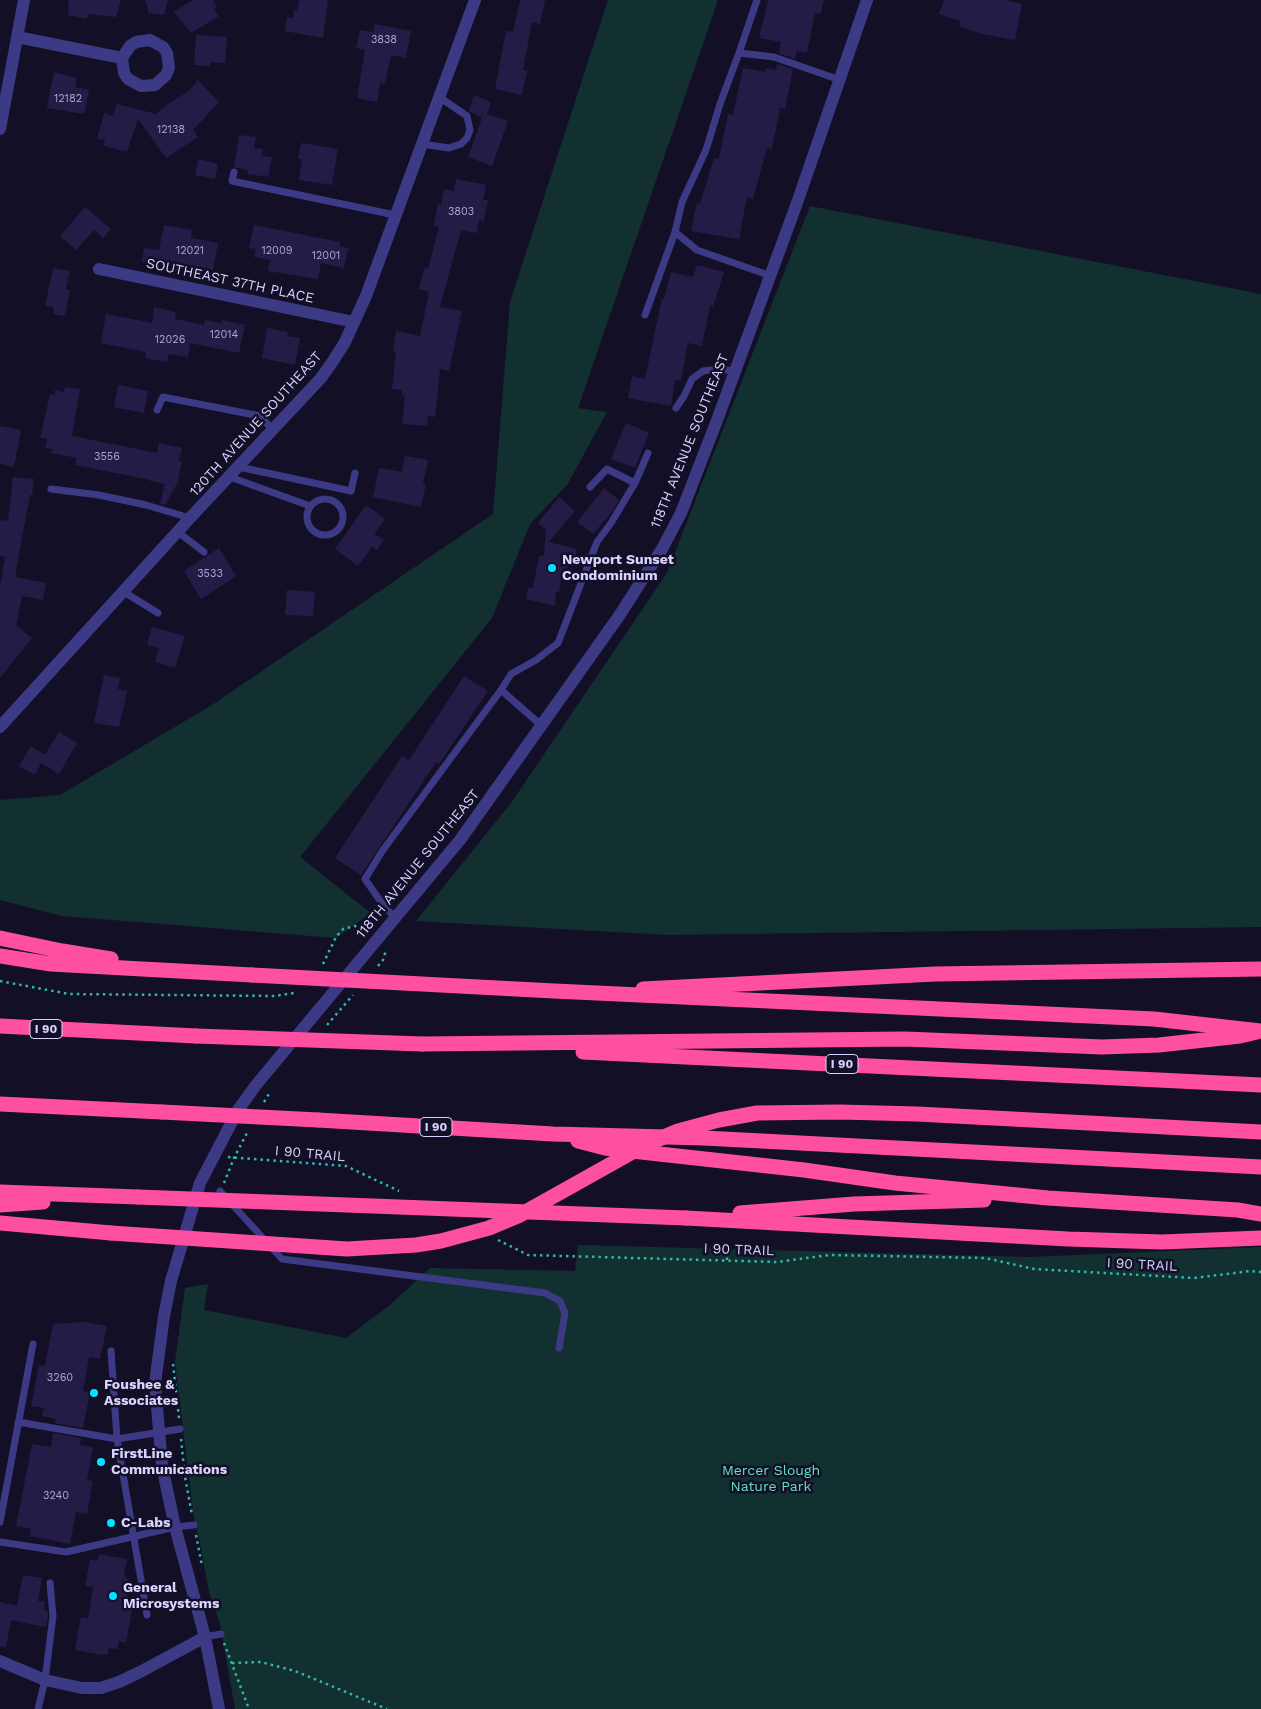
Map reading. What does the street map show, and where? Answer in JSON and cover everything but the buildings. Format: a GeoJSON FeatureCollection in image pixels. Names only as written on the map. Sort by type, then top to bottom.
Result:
{"type":"FeatureCollection","features":[{"type":"Feature","properties":{"kind":"highway"},"geometry":{"type":"LineString","coordinates":[[0,938],[62,951],[191,972]]}},
{"type":"Feature","properties":{"kind":"highway"},"geometry":{"type":"LineString","coordinates":[[0,956],[51,964],[191,972],[1154,1019],[1261,1031]]}},
{"type":"Feature","properties":{"kind":"highway"},"geometry":{"type":"LineString","coordinates":[[554,991],[664,989],[935,974],[1261,969]]}},
{"type":"Feature","properties":{"kind":"highway"},"geometry":{"type":"LineString","coordinates":[[0,1020],[92,1031]]}},
{"type":"Feature","properties":{"kind":"highway","name":"I 90"},"geometry":{"type":"LineString","coordinates":[[0,1026],[196,1036],[422,1044],[1261,1085]]}},
{"type":"Feature","properties":{"kind":"highway"},"geometry":{"type":"LineString","coordinates":[[422,1044],[905,1039],[1102,1046],[1159,1045],[1201,1041],[1261,1031]]}},
{"type":"Feature","properties":{"kind":"highway","name":"I 90"},"geometry":{"type":"LineString","coordinates":[[0,1104],[553,1134],[714,1138],[1261,1167]]}},
{"type":"Feature","properties":{"kind":"highway"},"geometry":{"type":"LineString","coordinates":[[0,1223],[111,1233],[347,1248],[390,1247],[441,1241],[489,1228],[520,1215],[645,1145],[678,1131],[719,1120],[757,1114],[813,1112],[917,1114],[1261,1132]]}},
{"type":"Feature","properties":{"kind":"highway"},"geometry":{"type":"LineString","coordinates":[[553,1134],[605,1148],[795,1169],[887,1182],[1048,1198],[1238,1210],[1261,1214]]}},
{"type":"Feature","properties":{"kind":"highway"},"geometry":{"type":"LineString","coordinates":[[0,1192],[686,1218],[1068,1239],[1162,1242],[1261,1238]]}},
{"type":"Feature","properties":{"kind":"highway"},"geometry":{"type":"LineString","coordinates":[[0,1205],[100,1197]]}},
{"type":"Feature","properties":{"kind":"highway"},"geometry":{"type":"LineString","coordinates":[[686,1218],[854,1204],[1048,1198]]}},
{"type":"Feature","properties":{"kind":"street"},"geometry":{"type":"LineString","coordinates":[[0,129],[24,0]]}},
{"type":"Feature","properties":{"kind":"street","name":"120TH AVENUE SOUTHEAST"},"geometry":{"type":"LineString","coordinates":[[0,727],[190,518],[322,378],[345,342],[354,322],[396,215],[475,0]]}},
{"type":"Feature","properties":{"kind":"street","name":"118TH AVENUE SOUTHEAST"},"geometry":{"type":"LineString","coordinates":[[219,1709],[205,1637],[175,1527],[162,1466],[155,1384],[164,1316],[171,1281],[200,1183],[238,1110],[256,1085],[460,840],[619,616],[662,549],[681,513],[735,371],[867,0]]}},
{"type":"Feature","properties":{"kind":"street"},"geometry":{"type":"LineString","coordinates":[[17,37],[122,58]]}},
{"type":"Feature","properties":{"kind":"street","name":"SOUTHEAST 37TH PLACE"},"geometry":{"type":"LineString","coordinates":[[99,269],[354,322]]}},
{"type":"Feature","properties":{"kind":"street"},"geometry":{"type":"LineString","coordinates":[[0,1661],[45,1680],[82,1688],[101,1688],[140,1672],[205,1637]]}},
{"type":"Feature","properties":{"kind":"lane"},"geometry":{"type":"LineString","coordinates":[[645,316],[675,232],[682,202],[706,150],[756,0]]}},
{"type":"Feature","properties":{"kind":"lane"},"geometry":{"type":"LineString","coordinates":[[739,53],[774,57],[840,80]]}},
{"type":"Feature","properties":{"kind":"lane"},"geometry":{"type":"LineString","coordinates":[[422,144],[449,148],[461,144],[467,138],[470,130],[467,116],[439,98]]}},
{"type":"Feature","properties":{"kind":"lane"},"geometry":{"type":"LineString","coordinates":[[234,172],[232,181],[396,215]]}},
{"type":"Feature","properties":{"kind":"lane"},"geometry":{"type":"LineString","coordinates":[[675,232],[697,250],[770,276]]}},
{"type":"Feature","properties":{"kind":"lane"},"geometry":{"type":"LineString","coordinates":[[676,408],[692,379],[703,371],[735,371]]}},
{"type":"Feature","properties":{"kind":"lane"},"geometry":{"type":"LineString","coordinates":[[157,410],[163,397],[260,416],[273,430]]}},
{"type":"Feature","properties":{"kind":"lane"},"geometry":{"type":"LineString","coordinates":[[396,917],[386,909],[366,879],[383,850],[511,674],[536,660],[558,643],[597,542],[635,483],[648,453]]}},
{"type":"Feature","properties":{"kind":"lane"},"geometry":{"type":"LineString","coordinates":[[590,487],[607,469],[635,483]]}},
{"type":"Feature","properties":{"kind":"lane"},"geometry":{"type":"LineString","coordinates":[[234,472],[351,490],[355,473]]}},
{"type":"Feature","properties":{"kind":"lane"},"geometry":{"type":"LineString","coordinates":[[234,472],[310,506]]}},
{"type":"Feature","properties":{"kind":"lane"},"geometry":{"type":"LineString","coordinates":[[51,490],[99,495],[146,505],[190,518]]}},
{"type":"Feature","properties":{"kind":"lane"},"geometry":{"type":"LineString","coordinates":[[320,500],[332,501],[337,504],[342,514],[340,525],[333,532],[327,534],[311,529],[307,518],[310,506],[320,500]]}},
{"type":"Feature","properties":{"kind":"lane"},"geometry":{"type":"LineString","coordinates":[[178,532],[204,552]]}},
{"type":"Feature","properties":{"kind":"lane"},"geometry":{"type":"LineString","coordinates":[[124,592],[158,613]]}},
{"type":"Feature","properties":{"kind":"lane"},"geometry":{"type":"LineString","coordinates":[[501,690],[541,725]]}},
{"type":"Feature","properties":{"kind":"lane"},"geometry":{"type":"LineString","coordinates":[[220,1191],[282,1259],[545,1293],[560,1301],[565,1313],[559,1348]]}},
{"type":"Feature","properties":{"kind":"lane"},"geometry":{"type":"LineString","coordinates":[[0,1522],[33,1344]]}},
{"type":"Feature","properties":{"kind":"lane"},"geometry":{"type":"LineString","coordinates":[[111,1351],[118,1439],[147,1614]]}},
{"type":"Feature","properties":{"kind":"lane"},"geometry":{"type":"LineString","coordinates":[[18,1422],[118,1439],[180,1429]]}},
{"type":"Feature","properties":{"kind":"lane"},"geometry":{"type":"LineString","coordinates":[[0,1542],[66,1552],[175,1527],[194,1525]]}},
{"type":"Feature","properties":{"kind":"lane"},"geometry":{"type":"LineString","coordinates":[[38,1709],[45,1680],[53,1616],[50,1583]]}},
{"type":"Feature","properties":{"kind":"lane"},"geometry":{"type":"LineString","coordinates":[[205,1637],[221,1634]]}},
{"type":"Feature","properties":{"kind":"path","name":"I 90 TRAIL"},"geometry":{"type":"LineString","coordinates":[[220,1191],[234,1158],[346,1166],[407,1195]]}},
{"type":"Feature","properties":{"kind":"path","name":"I 90 TRAIL"},"geometry":{"type":"LineString","coordinates":[[494,1238],[528,1255],[778,1262],[829,1255],[985,1258],[1034,1269],[1194,1278],[1251,1271],[1261,1272]]}},
{"type":"Feature","properties":{"kind":"path"},"geometry":{"type":"LineString","coordinates":[[727,1251],[727,1260]]}},
{"type":"Feature","properties":{"kind":"path"},"geometry":{"type":"LineString","coordinates":[[172,1361],[185,1477],[202,1569]]}},
{"type":"Feature","properties":{"kind":"path"},"geometry":{"type":"LineString","coordinates":[[221,1634],[249,1709]]}},
{"type":"Feature","properties":{"kind":"path"},"geometry":{"type":"LineString","coordinates":[[232,1663],[261,1662],[295,1671],[387,1709]]}},
{"type":"Feature","properties":{"kind":"green space"},"geometry":{"type":"Polygon","coordinates":[[[608,0],[718,0],[578,408],[607,412],[567,485],[530,524],[492,618],[300,857],[371,913],[336,938],[62,916],[0,900],[0,800],[60,795],[212,705],[493,514],[510,302],[608,0]]]}},
{"type":"Feature","properties":{"kind":"green space"},"geometry":{"type":"Polygon","coordinates":[[[810,206],[1261,294],[1261,927],[669,935],[416,921],[511,803],[667,573],[810,206]]]}},
{"type":"Feature","properties":{"kind":"green space","name":"Mercer Slough Nature Park"},"geometry":{"type":"Polygon","coordinates":[[[578,1245],[1029,1257],[1261,1247],[1261,1709],[235,1709],[220,1624],[209,1592],[194,1519],[175,1362],[185,1288],[208,1284],[204,1310],[346,1338],[390,1305],[430,1268],[575,1271],[578,1245]]]}},
{"type":"Feature","properties":{"kind":"place","name":"Newport Sunset Condominium"},"geometry":{"type":"Point","coordinates":[552,568]}},
{"type":"Feature","properties":{"kind":"place","name":"Foushee & Associates"},"geometry":{"type":"Point","coordinates":[94,1393]}},
{"type":"Feature","properties":{"kind":"place","name":"FirstLine Communications"},"geometry":{"type":"Point","coordinates":[101,1462]}},
{"type":"Feature","properties":{"kind":"place","name":"C-Labs"},"geometry":{"type":"Point","coordinates":[111,1523]}},
{"type":"Feature","properties":{"kind":"place","name":"General Microsystems"},"geometry":{"type":"Point","coordinates":[113,1596]}}]}
